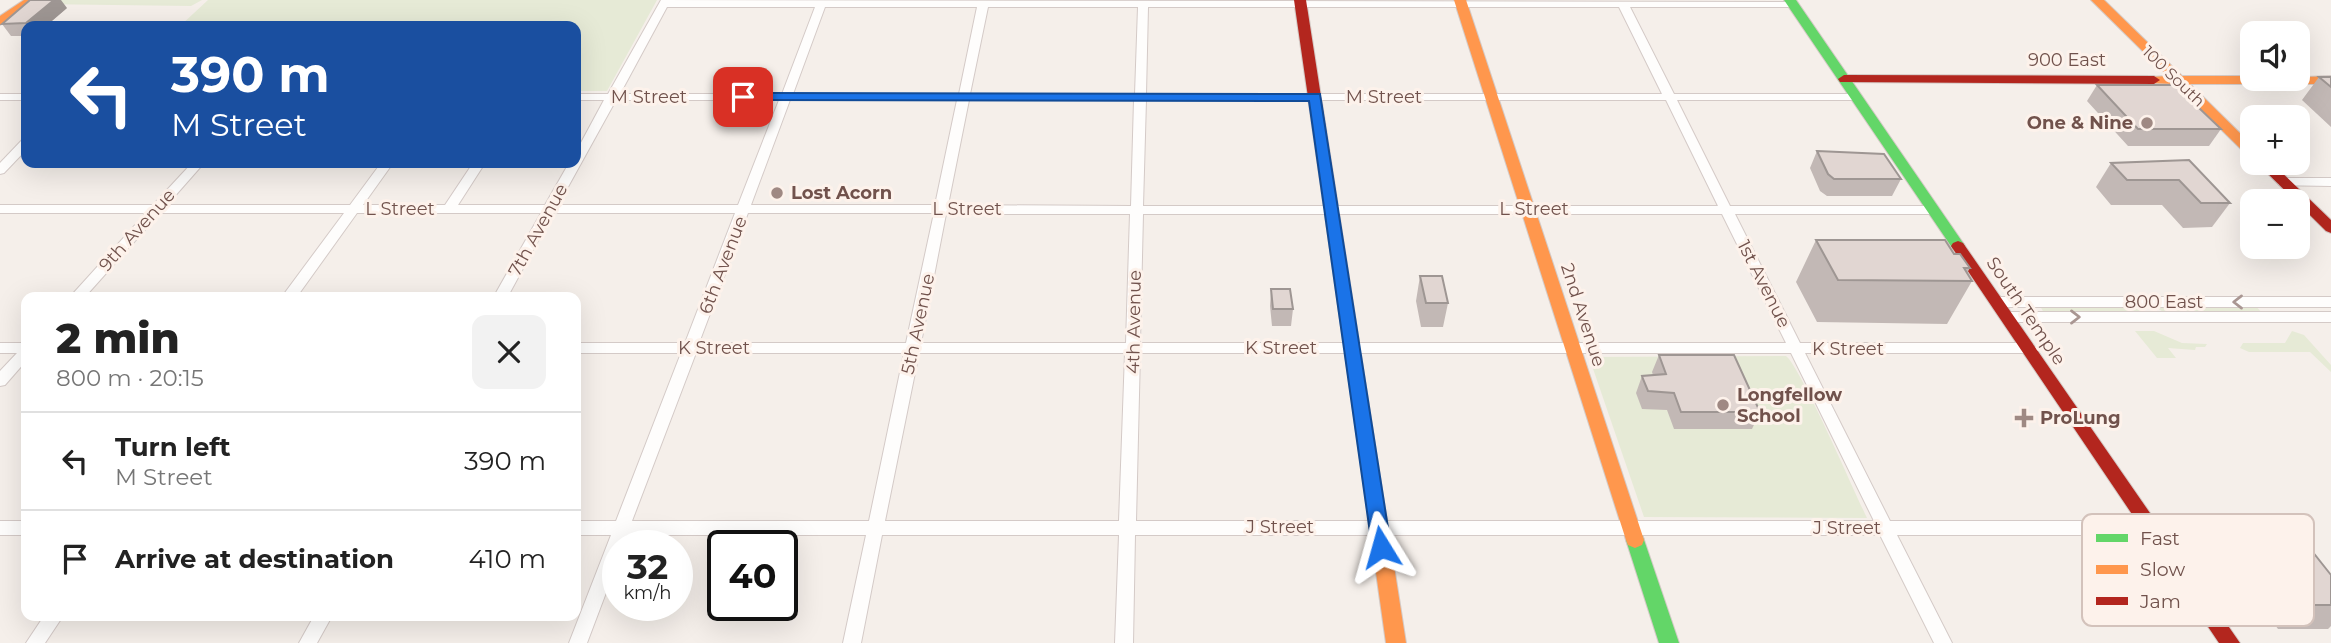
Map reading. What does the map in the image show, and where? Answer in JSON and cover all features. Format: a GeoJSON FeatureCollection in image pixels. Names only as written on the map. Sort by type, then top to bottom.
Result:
{"type":"FeatureCollection","features":[{"type":"Feature","properties":{"kind":"street"},"geometry":{"type":"LineString","coordinates":[[0,21],[32,0]]}},
{"type":"Feature","properties":{"kind":"street","name":"100 South"},"geometry":{"type":"LineString","coordinates":[[2096,0],[2240,140]]}},
{"type":"Feature","properties":{"kind":"street"},"geometry":{"type":"LineString","coordinates":[[665,2],[821,5],[1791,2]]}},
{"type":"Feature","properties":{"kind":"street","name":"7th Avenue"},"geometry":{"type":"LineString","coordinates":[[581,153],[665,2]]}},
{"type":"Feature","properties":{"kind":"street","name":"4th Avenue"},"geometry":{"type":"LineString","coordinates":[[1124,643],[1142,2]]}},
{"type":"Feature","properties":{"kind":"street"},"geometry":{"type":"LineString","coordinates":[[1301,2],[1396,643]]}},
{"type":"Feature","properties":{"kind":"street","name":"2nd Avenue"},"geometry":{"type":"LineString","coordinates":[[1461,2],[1669,643]]}},
{"type":"Feature","properties":{"kind":"street","name":"1st Avenue"},"geometry":{"type":"LineString","coordinates":[[1622,2],[1943,643]]}},
{"type":"Feature","properties":{"kind":"street","name":"South Temple"},"geometry":{"type":"LineString","coordinates":[[1791,2],[2141,514]]}},
{"type":"Feature","properties":{"kind":"street","name":"5th Avenue"},"geometry":{"type":"LineString","coordinates":[[852,643],[983,4]]}},
{"type":"Feature","properties":{"kind":"street","name":"6th Avenue"},"geometry":{"type":"LineString","coordinates":[[578,643],[821,5]]}},
{"type":"Feature","properties":{"kind":"street","name":"900 East"},"geometry":{"type":"LineString","coordinates":[[1844,79],[2331,79]]}},
{"type":"Feature","properties":{"kind":"street"},"geometry":{"type":"LineString","coordinates":[[0,97],[21,97]]}},
{"type":"Feature","properties":{"kind":"street","name":"M Street"},"geometry":{"type":"LineString","coordinates":[[581,97],[1856,97]]}},
{"type":"Feature","properties":{"kind":"street"},"geometry":{"type":"LineString","coordinates":[[0,170],[21,148]]}},
{"type":"Feature","properties":{"kind":"street","name":"9th Avenue"},"geometry":{"type":"LineString","coordinates":[[81,292],[194,168]]}},
{"type":"Feature","properties":{"kind":"street"},"geometry":{"type":"LineString","coordinates":[[292,292],[383,168]]}},
{"type":"Feature","properties":{"kind":"street"},"geometry":{"type":"LineString","coordinates":[[449,209],[476,168]]}},
{"type":"Feature","properties":{"kind":"street","name":"7th Avenue"},"geometry":{"type":"LineString","coordinates":[[503,292],[573,168]]}},
{"type":"Feature","properties":{"kind":"street"},"geometry":{"type":"LineString","coordinates":[[2276,175],[2331,228]]}},
{"type":"Feature","properties":{"kind":"street"},"geometry":{"type":"LineString","coordinates":[[2283,182],[2331,182]]}},
{"type":"Feature","properties":{"kind":"street","name":"L Street"},"geometry":{"type":"LineString","coordinates":[[0,209],[1933,210]]}},
{"type":"Feature","properties":{"kind":"street","name":"800 East"},"geometry":{"type":"LineString","coordinates":[[1997,302],[2331,302]]}},
{"type":"Feature","properties":{"kind":"street"},"geometry":{"type":"LineString","coordinates":[[2143,302],[2155,317]]}},
{"type":"Feature","properties":{"kind":"street"},"geometry":{"type":"LineString","coordinates":[[2263,302],[2276,317]]}},
{"type":"Feature","properties":{"kind":"street","name":"800 East"},"geometry":{"type":"LineString","coordinates":[[2007,317],[2331,317]]}},
{"type":"Feature","properties":{"kind":"street"},"geometry":{"type":"LineString","coordinates":[[0,348],[21,350]]}},
{"type":"Feature","properties":{"kind":"street","name":"K Street"},"geometry":{"type":"LineString","coordinates":[[581,348],[2028,348]]}},
{"type":"Feature","properties":{"kind":"street"},"geometry":{"type":"LineString","coordinates":[[0,381],[21,356]]}},
{"type":"Feature","properties":{"kind":"street"},"geometry":{"type":"LineString","coordinates":[[0,528],[21,528]]}},
{"type":"Feature","properties":{"kind":"street","name":"J Street"},"geometry":{"type":"LineString","coordinates":[[581,528],[2082,528]]}},
{"type":"Feature","properties":{"kind":"street"},"geometry":{"type":"LineString","coordinates":[[35,643],[50,621]]}},
{"type":"Feature","properties":{"kind":"street"},"geometry":{"type":"LineString","coordinates":[[308,643],[320,621]]}},
{"type":"Feature","properties":{"kind":"street","name":"South Temple"},"geometry":{"type":"LineString","coordinates":[[2218,626],[2230,643]]}},
{"type":"Feature","properties":{"kind":"green space"},"geometry":{"type":"Polygon","coordinates":[[[43,0],[202,0],[191,6],[36,4],[43,0]]]}},
{"type":"Feature","properties":{"kind":"green space"},"geometry":{"type":"Polygon","coordinates":[[[208,0],[657,0],[607,91],[581,91],[581,21],[185,21],[208,0]]]}},
{"type":"Feature","properties":{"kind":"green space"},"geometry":{"type":"Polygon","coordinates":[[[2255,305],[2262,313],[2166,314],[2156,307],[2255,305]]]}},
{"type":"Feature","properties":{"kind":"green space"},"geometry":{"type":"Polygon","coordinates":[[[2040,306],[2141,307],[2145,313],[2044,313],[2040,306]]]}},
{"type":"Feature","properties":{"kind":"green space"},"geometry":{"type":"Polygon","coordinates":[[[2135,331],[2154,331],[2182,343],[2207,344],[2205,347],[2196,347],[2195,350],[2168,348],[2176,358],[2157,358],[2135,331]]]}},
{"type":"Feature","properties":{"kind":"green space"},"geometry":{"type":"Polygon","coordinates":[[[2292,331],[2304,335],[2331,365],[2331,372],[2310,352],[2249,352],[2240,348],[2243,343],[2285,343],[2292,331]]]}},
{"type":"Feature","properties":{"kind":"green space"},"geometry":{"type":"Polygon","coordinates":[[[1786,356],[1815,405],[1867,518],[1644,517],[1589,357],[1786,356]]]}},
{"type":"Feature","properties":{"kind":"building"},"geometry":{"type":"Polygon","coordinates":[[[30,0],[54,0],[28,21],[2,24],[30,0]]]}},
{"type":"Feature","properties":{"kind":"building"},"geometry":{"type":"Polygon","coordinates":[[[2319,77],[2331,77],[2331,87],[2319,77]]]}},
{"type":"Feature","properties":{"kind":"building"},"geometry":{"type":"Polygon","coordinates":[[[2097,85],[2175,85],[2221,129],[2138,129],[2097,85]]]}},
{"type":"Feature","properties":{"kind":"building"},"geometry":{"type":"Polygon","coordinates":[[[1817,151],[1884,154],[1901,179],[1834,179],[1828,174],[1817,151]]]}},
{"type":"Feature","properties":{"kind":"building"},"geometry":{"type":"Polygon","coordinates":[[[2189,160],[2230,203],[2201,203],[2179,180],[2127,180],[2111,163],[2189,160]]]}},
{"type":"Feature","properties":{"kind":"building"},"geometry":{"type":"Polygon","coordinates":[[[1816,240],[1945,240],[1954,254],[1960,254],[1970,268],[1964,268],[1972,281],[1838,280],[1816,240]]]}},
{"type":"Feature","properties":{"kind":"building"},"geometry":{"type":"Polygon","coordinates":[[[1420,276],[1442,276],[1448,303],[1426,303],[1420,276]]]}},
{"type":"Feature","properties":{"kind":"building"},"geometry":{"type":"Polygon","coordinates":[[[1271,289],[1290,289],[1293,309],[1273,309],[1271,289]]]}},
{"type":"Feature","properties":{"kind":"building"},"geometry":{"type":"Polygon","coordinates":[[[1659,355],[1734,355],[1760,412],[1681,412],[1674,393],[1648,391],[1643,379],[1642,376],[1666,374],[1659,355]]]}},
{"type":"Feature","properties":{"kind":"building"},"geometry":{"type":"Polygon","coordinates":[[[2314,554],[2331,575],[2331,605],[2314,605],[2314,554]]]}},
{"type":"Feature","properties":{"kind":"traffic: fast"},"geometry":{"type":"LineString","coordinates":[[1790,0],[1958,246]]}},
{"type":"Feature","properties":{"kind":"traffic: fast"},"geometry":{"type":"LineString","coordinates":[[1635,540],[1669,643]]}},
{"type":"Feature","properties":{"kind":"traffic: slow"},"geometry":{"type":"LineString","coordinates":[[0,21],[32,0]]}},
{"type":"Feature","properties":{"kind":"traffic: slow"},"geometry":{"type":"LineString","coordinates":[[1460,0],[1635,540]]}},
{"type":"Feature","properties":{"kind":"traffic: slow"},"geometry":{"type":"LineString","coordinates":[[2097,0],[2240,140]]}},
{"type":"Feature","properties":{"kind":"traffic: slow"},"geometry":{"type":"LineString","coordinates":[[2154,80],[2331,80]]}},
{"type":"Feature","properties":{"kind":"traffic: slow"},"geometry":{"type":"LineString","coordinates":[[1354,361],[1396,643]]}},
{"type":"Feature","properties":{"kind":"traffic: jam"},"geometry":{"type":"LineString","coordinates":[[1300,0],[1354,361]]}},
{"type":"Feature","properties":{"kind":"traffic: jam"},"geometry":{"type":"LineString","coordinates":[[1844,79],[2154,80]]}},
{"type":"Feature","properties":{"kind":"traffic: jam"},"geometry":{"type":"LineString","coordinates":[[2276,175],[2331,228]]}},
{"type":"Feature","properties":{"kind":"traffic: jam"},"geometry":{"type":"LineString","coordinates":[[1958,246],[2142,514]]}},
{"type":"Feature","properties":{"kind":"traffic: jam"},"geometry":{"type":"LineString","coordinates":[[2218,626],[2230,643]]}},
{"type":"Feature","properties":{"kind":"place","name":"One & Nine"},"geometry":{"type":"Point","coordinates":[2147,123]}},
{"type":"Feature","properties":{"kind":"place","name":"Lost Acorn"},"geometry":{"type":"Point","coordinates":[777,193]}},
{"type":"Feature","properties":{"kind":"place","name":"Longfellow School"},"geometry":{"type":"Point","coordinates":[1723,405]}},
{"type":"Feature","properties":{"kind":"place","name":"ProLung"},"geometry":{"type":"Point","coordinates":[2024,418]}},
{"type":"Feature","properties":{"kind":"route"},"geometry":{"type":"LineString","coordinates":[[743,97],[1315,97],[1381,547]]}}]}
